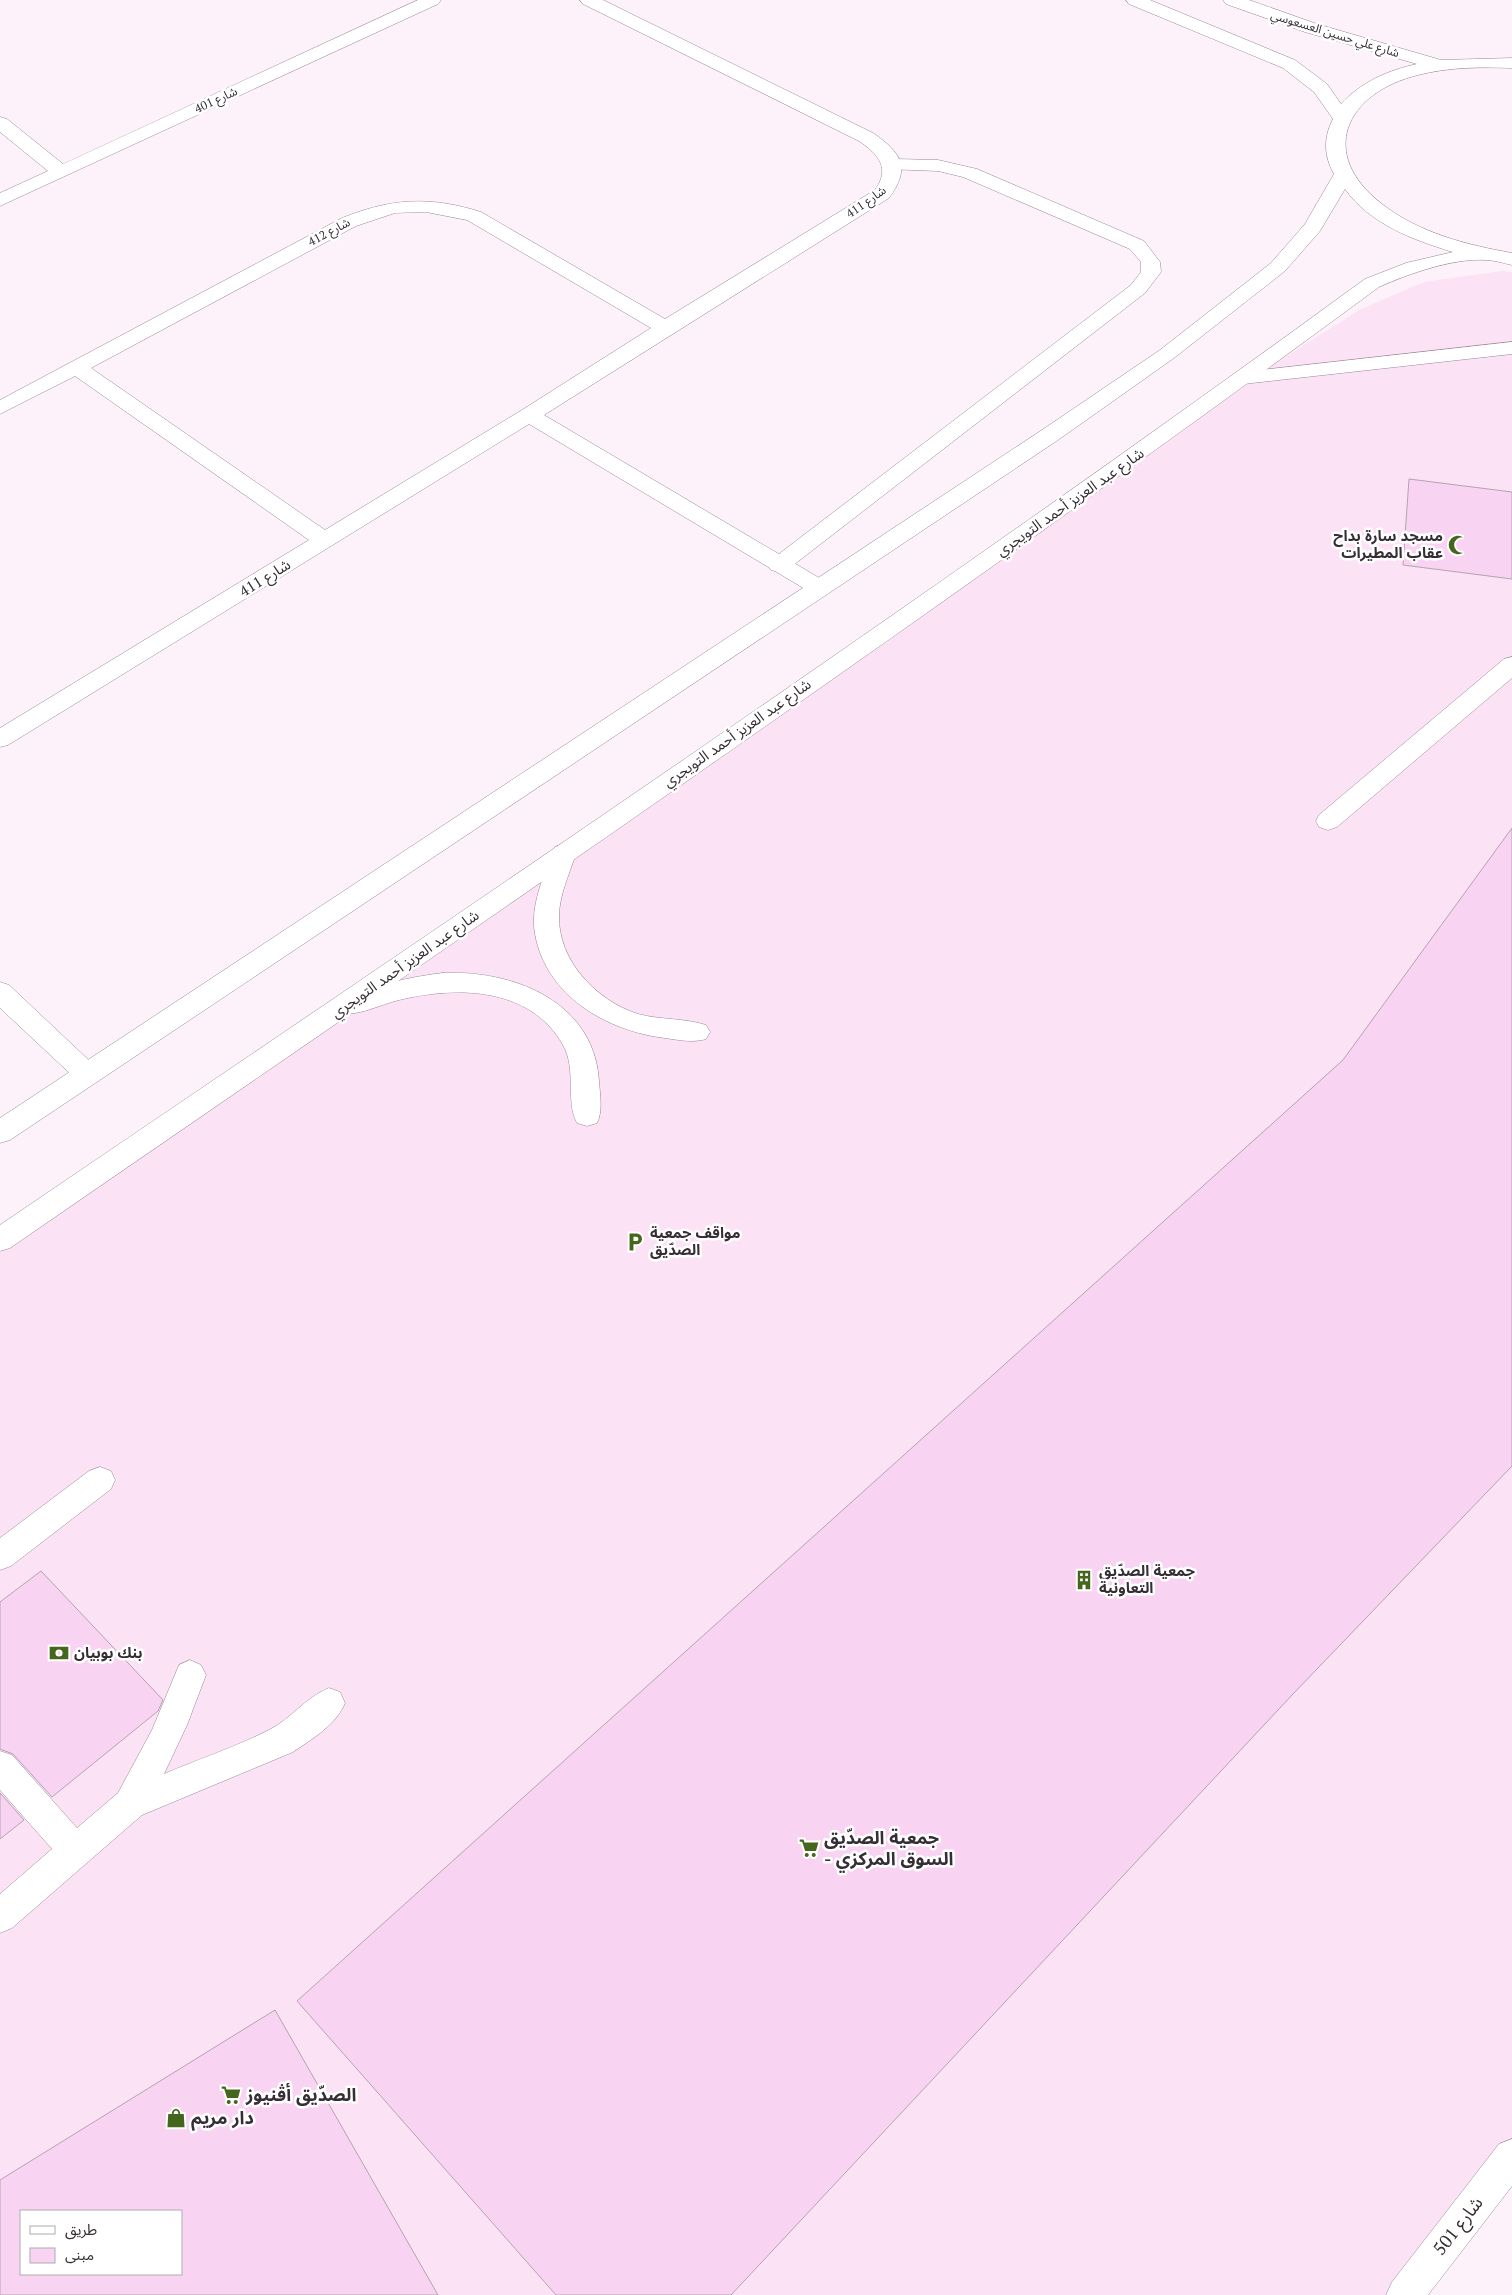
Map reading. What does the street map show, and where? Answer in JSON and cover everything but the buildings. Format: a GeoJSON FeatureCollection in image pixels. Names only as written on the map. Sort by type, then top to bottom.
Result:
{"type":"FeatureCollection","features":[{"type":"Feature","properties":{"kind":"street","name":"شارع 401"},"geometry":{"type":"LineString","coordinates":[[0,200],[432,0]]}},
{"type":"Feature","properties":{"kind":"street","name":"شارع 411"},"geometry":{"type":"LineString","coordinates":[[0,739],[529,416],[665,328],[882,194],[890,185],[894,175],[894,165],[889,155],[879,145],[866,137],[589,0]]}},
{"type":"Feature","properties":{"kind":"street"},"geometry":{"type":"LineString","coordinates":[[1135,0],[1269,55],[1306,75],[1321,88],[1341,117]]}},
{"type":"Feature","properties":{"kind":"street","name":"شارع علي حسين العسعوسي"},"geometry":{"type":"LineString","coordinates":[[1232,0],[1311,28],[1440,65]]}},
{"type":"Feature","properties":{"kind":"street"},"geometry":{"type":"LineString","coordinates":[[1269,55],[1299,46],[1311,34],[1311,28]]}},
{"type":"Feature","properties":{"kind":"street"},"geometry":{"type":"LineString","coordinates":[[1512,63],[1469,62],[1440,65],[1389,79],[1368,90],[1352,102],[1341,117],[1335,135],[1336,154],[1344,174],[1359,194],[1389,218],[1446,244],[1512,259]]}},
{"type":"Feature","properties":{"kind":"street"},"geometry":{"type":"LineString","coordinates":[[0,122],[60,172]]}},
{"type":"Feature","properties":{"kind":"street"},"geometry":{"type":"LineString","coordinates":[[779,565],[1138,289],[1147,281],[1152,272],[1152,262],[1147,253],[1137,245],[981,177],[940,165],[916,163],[894,165]]}},
{"type":"Feature","properties":{"kind":"street"},"geometry":{"type":"LineString","coordinates":[[0,1132],[818,587],[1050,435],[1167,354],[1278,266],[1297,247],[1330,200],[1344,174]]}},
{"type":"Feature","properties":{"kind":"street","name":"شارع 412"},"geometry":{"type":"LineString","coordinates":[[0,408],[349,222],[372,211],[398,206],[452,208],[474,216],[665,328]]}},
{"type":"Feature","properties":{"kind":"street","name":"شارع عبد العزيز أحمد التويجري"},"geometry":{"type":"LineString","coordinates":[[0,1240],[345,1005],[1146,449],[1372,283],[1398,270],[1428,262],[1484,254]]}},
{"type":"Feature","properties":{"kind":"street"},"geometry":{"type":"LineString","coordinates":[[1243,378],[1512,348]]}},
{"type":"Feature","properties":{"kind":"street"},"geometry":{"type":"LineString","coordinates":[[76,367],[326,540]]}},
{"type":"Feature","properties":{"kind":"street"},"geometry":{"type":"LineString","coordinates":[[529,416],[818,587]]}},
{"type":"Feature","properties":{"kind":"street"},"geometry":{"type":"LineString","coordinates":[[1328,821],[1512,665]]}},
{"type":"Feature","properties":{"kind":"street"},"geometry":{"type":"LineString","coordinates":[[564,853],[546,916],[552,951],[566,975],[600,1007],[632,1022],[697,1032]]}},
{"type":"Feature","properties":{"kind":"street"},"geometry":{"type":"LineString","coordinates":[[345,1005],[411,988],[456,982],[492,985],[530,996],[558,1016],[573,1036],[584,1065],[587,1115]]}},
{"type":"Feature","properties":{"kind":"street"},"geometry":{"type":"LineString","coordinates":[[0,992],[86,1073]]}},
{"type":"Feature","properties":{"kind":"street"},"geometry":{"type":"LineString","coordinates":[[0,1556],[100,1480]]}},
{"type":"Feature","properties":{"kind":"street"},"geometry":{"type":"LineString","coordinates":[[130,1804],[156,1760],[177,1716],[190,1675]]}},
{"type":"Feature","properties":{"kind":"street"},"geometry":{"type":"LineString","coordinates":[[0,1916],[130,1804],[281,1741],[301,1728],[329,1703]]}},
{"type":"Feature","properties":{"kind":"street"},"geometry":{"type":"LineString","coordinates":[[0,1766],[76,1850]]}},
{"type":"Feature","properties":{"kind":"street","name":"شارع 501"},"geometry":{"type":"LineString","coordinates":[[1405,2295],[1512,2157]]}},
{"type":"Feature","properties":{"kind":"shaded area","name":"جمعية الصدّيق التعاونية"},"geometry":{"type":"Polygon","coordinates":[[[1502,271],[1512,272],[1512,2156],[1405,2295],[0,2295],[0,1240],[1247,381],[1361,309],[1424,282],[1502,271]]]}},
{"type":"Feature","properties":{"kind":"place","name":"مسجد سارة بداح عقاب المطيرات"},"geometry":{"type":"Point","coordinates":[1458,545]}},
{"type":"Feature","properties":{"kind":"place","name":"مواقف جمعية الصدّيق"},"geometry":{"type":"Point","coordinates":[635,1242]}},
{"type":"Feature","properties":{"kind":"place","name":"جمعية الصدّيق التعاونية"},"geometry":{"type":"Point","coordinates":[1084,1580]}},
{"type":"Feature","properties":{"kind":"place","name":"بنك بوبيان"},"geometry":{"type":"Point","coordinates":[59,1653]}},
{"type":"Feature","properties":{"kind":"place","name":"جمعية الصدّيق - السوق المركزي"},"geometry":{"type":"Point","coordinates":[809,1848]}},
{"type":"Feature","properties":{"kind":"place","name":"الصدّيق أڤنيوز"},"geometry":{"type":"Point","coordinates":[231,2095]}},
{"type":"Feature","properties":{"kind":"place","name":"دار مريم"},"geometry":{"type":"Point","coordinates":[176,2118]}}]}
